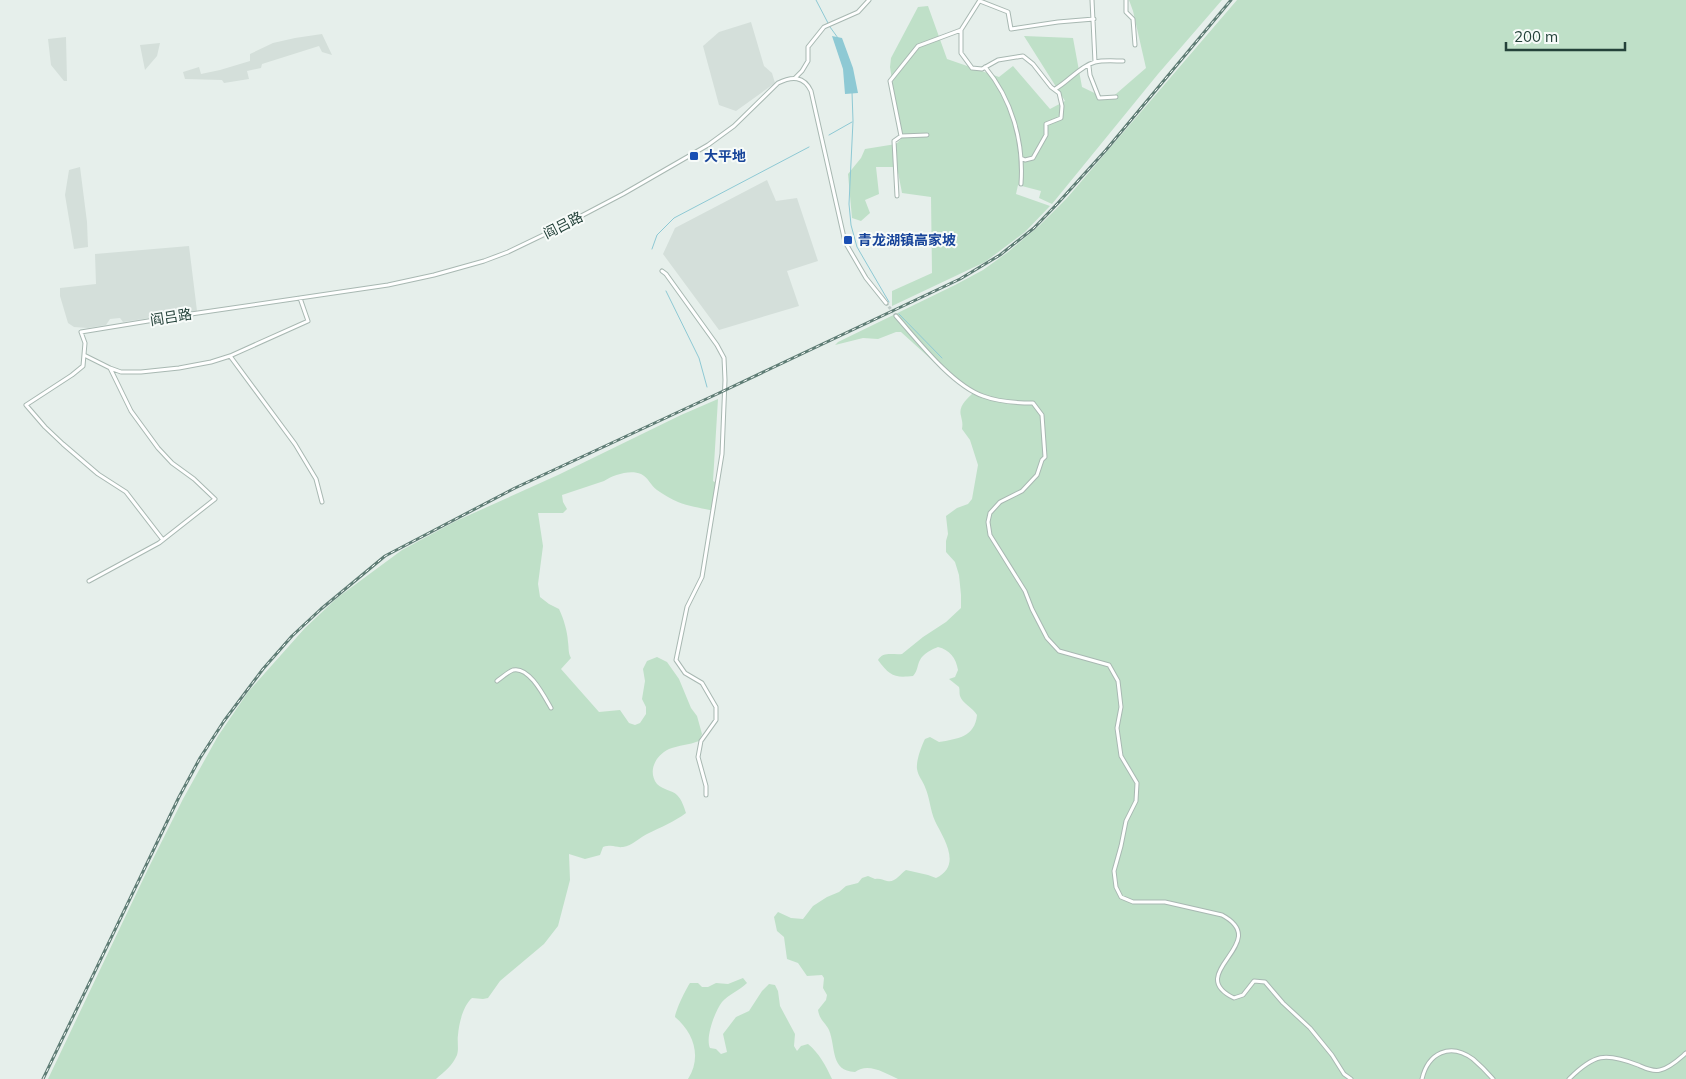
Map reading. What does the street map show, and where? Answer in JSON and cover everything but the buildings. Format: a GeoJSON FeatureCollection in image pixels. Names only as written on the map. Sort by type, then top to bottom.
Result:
{"type":"FeatureCollection","features":[{"type":"Feature","properties":{"kind":"street"},"geometry":{"type":"LineString","coordinates":[[869,0],[858,12],[824,27],[808,47],[808,61],[795,78],[804,82],[811,91],[845,242],[866,278],[886,303]]}},
{"type":"Feature","properties":{"kind":"street"},"geometry":{"type":"LineString","coordinates":[[1021,158],[1025,160],[1033,158],[1046,135],[1046,124],[1060,118],[1062,106],[1059,93],[1051,88],[1033,64],[1023,56],[998,60],[976,70],[972,68],[961,53],[961,30],[980,0],[1008,12],[1012,29],[1094,19]]}},
{"type":"Feature","properties":{"kind":"street"},"geometry":{"type":"LineString","coordinates":[[1092,0],[1095,62]]}},
{"type":"Feature","properties":{"kind":"street"},"geometry":{"type":"LineString","coordinates":[[1126,0],[1126,12],[1133,18],[1135,45]]}},
{"type":"Feature","properties":{"kind":"street"},"geometry":{"type":"LineString","coordinates":[[901,136],[890,81],[918,46],[961,30]]}},
{"type":"Feature","properties":{"kind":"street"},"geometry":{"type":"LineString","coordinates":[[1054,89],[1095,62],[1123,61]]}},
{"type":"Feature","properties":{"kind":"street"},"geometry":{"type":"LineString","coordinates":[[1089,66],[1090,75],[1099,98],[1116,97]]}},
{"type":"Feature","properties":{"kind":"street"},"geometry":{"type":"LineString","coordinates":[[985,67],[997,82],[1018,133],[1021,158],[1021,184]]}},
{"type":"Feature","properties":{"kind":"street","name":"阎吕路"},"geometry":{"type":"LineString","coordinates":[[84,354],[85,343],[81,332],[417,279],[484,261],[508,252],[623,194],[708,145],[734,126],[778,83],[786,79],[795,78]]}},
{"type":"Feature","properties":{"kind":"street"},"geometry":{"type":"LineString","coordinates":[[897,196],[894,141],[901,136],[927,135]]}},
{"type":"Feature","properties":{"kind":"street"},"geometry":{"type":"LineString","coordinates":[[662,271],[718,345],[724,358],[722,454],[712,522],[702,576],[687,607],[676,660],[685,673],[702,683],[716,707],[716,720],[701,742],[698,757],[706,786],[706,795]]}},
{"type":"Feature","properties":{"kind":"street"},"geometry":{"type":"LineString","coordinates":[[163,540],[126,492],[98,474],[63,444],[26,405],[83,366],[84,354],[110,368],[130,372],[154,372],[211,362],[230,356],[308,321],[300,298]]}},
{"type":"Feature","properties":{"kind":"street"},"geometry":{"type":"LineString","coordinates":[[896,316],[952,377],[982,396],[1014,402],[1033,403],[1042,415],[1045,457],[1036,476],[1022,491],[1000,502],[990,513],[988,522],[990,535],[1025,591],[1047,638],[1059,651],[1109,665],[1118,681],[1121,707],[1117,728],[1120,756],[1137,783],[1136,801],[1126,821],[1114,872],[1116,888],[1121,897],[1133,902],[1165,902],[1229,919],[1235,925],[1239,938],[1236,947],[1218,970],[1219,985],[1224,993],[1234,998],[1243,995],[1254,981],[1265,982],[1283,1004],[1310,1028],[1332,1054],[1344,1074],[1351,1079]]}},
{"type":"Feature","properties":{"kind":"street"},"geometry":{"type":"LineString","coordinates":[[230,356],[295,444],[316,479],[322,502]]}},
{"type":"Feature","properties":{"kind":"street"},"geometry":{"type":"LineString","coordinates":[[89,580],[159,543],[215,499],[194,478],[172,463],[158,448],[131,411],[110,368]]}},
{"type":"Feature","properties":{"kind":"street"},"geometry":{"type":"LineString","coordinates":[[497,681],[513,670],[524,671],[534,681],[551,708]]}},
{"type":"Feature","properties":{"kind":"street"},"geometry":{"type":"LineString","coordinates":[[1422,1079],[1428,1064],[1440,1052],[1447,1050],[1467,1055],[1493,1079]]}},
{"type":"Feature","properties":{"kind":"street"},"geometry":{"type":"LineString","coordinates":[[1570,1079],[1586,1064],[1598,1057],[1616,1058],[1650,1070],[1659,1071],[1665,1069],[1686,1053]]}},
{"type":"Feature","properties":{"kind":"shaded area"},"geometry":{"type":"Polygon","coordinates":[[[751,22],[764,66],[772,73],[775,83],[736,111],[719,105],[703,46],[719,32],[751,22]]]}},
{"type":"Feature","properties":{"kind":"shaded area"},"geometry":{"type":"Polygon","coordinates":[[[322,34],[332,55],[322,52],[319,46],[262,64],[261,68],[247,71],[249,79],[224,83],[222,80],[185,79],[183,72],[199,67],[201,74],[220,70],[250,61],[250,54],[273,43],[322,34]]]}},
{"type":"Feature","properties":{"kind":"shaded area"},"geometry":{"type":"Polygon","coordinates":[[[66,37],[67,81],[64,81],[51,65],[48,39],[66,37]]]}},
{"type":"Feature","properties":{"kind":"shaded area"},"geometry":{"type":"Polygon","coordinates":[[[160,43],[157,56],[145,70],[140,45],[160,43]]]}},
{"type":"Feature","properties":{"kind":"shaded area"},"geometry":{"type":"Polygon","coordinates":[[[80,167],[88,247],[74,249],[65,195],[69,170],[80,167]]]}},
{"type":"Feature","properties":{"kind":"shaded area"},"geometry":{"type":"Polygon","coordinates":[[[767,180],[776,201],[797,198],[818,261],[787,271],[799,306],[719,330],[663,254],[675,228],[767,180]]]}},
{"type":"Feature","properties":{"kind":"shaded area"},"geometry":{"type":"Polygon","coordinates":[[[189,246],[197,311],[123,322],[120,318],[110,319],[106,325],[88,328],[74,327],[68,323],[60,296],[60,288],[96,284],[95,254],[189,246]]]}},
{"type":"Feature","properties":{"kind":"green space"},"geometry":{"type":"Polygon","coordinates":[[[1129,0],[1222,0],[1158,74],[1052,204],[1039,198],[1041,191],[1018,185],[1016,194],[1050,206],[1025,232],[985,262],[892,306],[892,291],[932,273],[931,197],[902,193],[897,167],[876,167],[879,194],[865,200],[870,213],[861,221],[852,218],[848,174],[861,158],[865,149],[896,144],[901,139],[890,67],[891,58],[918,7],[928,6],[947,59],[999,77],[1013,66],[1050,109],[1065,101],[1024,36],[1073,38],[1082,87],[1109,100],[1146,68],[1129,0]]]}},
{"type":"Feature","properties":{"kind":"green space"},"geometry":{"type":"Polygon","coordinates":[[[1237,0],[1686,0],[1686,1079],[898,1079],[871,1068],[860,1069],[855,1072],[847,1071],[841,1067],[835,1057],[829,1030],[821,1019],[818,1010],[826,1000],[827,995],[823,988],[824,978],[822,975],[807,976],[798,963],[787,959],[784,937],[777,931],[774,917],[778,912],[791,918],[803,919],[813,906],[839,892],[846,886],[858,883],[862,878],[868,876],[890,881],[906,870],[936,878],[944,873],[950,859],[949,851],[933,817],[927,791],[918,772],[918,758],[925,739],[930,737],[939,742],[964,736],[973,728],[977,715],[961,699],[959,687],[949,679],[955,677],[958,670],[954,658],[946,650],[938,647],[930,650],[921,658],[913,676],[901,677],[893,675],[878,660],[885,654],[902,654],[946,622],[961,608],[959,575],[955,562],[946,552],[948,534],[946,516],[957,508],[968,504],[972,499],[978,465],[970,440],[962,429],[960,412],[964,403],[973,393],[955,381],[901,332],[878,339],[863,338],[835,345],[983,270],[1039,226],[1067,198],[1237,0]]]}},
{"type":"Feature","properties":{"kind":"green space"},"geometry":{"type":"Polygon","coordinates":[[[718,399],[713,481],[718,484],[715,511],[675,501],[657,490],[643,475],[627,472],[562,495],[567,509],[563,513],[538,513],[543,546],[538,584],[540,597],[559,609],[566,629],[571,658],[561,669],[599,712],[620,710],[629,723],[635,725],[640,723],[646,714],[646,707],[642,699],[645,681],[643,669],[647,661],[657,657],[667,662],[679,679],[691,708],[697,716],[702,734],[699,741],[669,749],[660,755],[654,764],[653,774],[657,784],[679,797],[686,813],[626,846],[603,847],[600,855],[585,859],[569,854],[570,880],[558,926],[544,944],[500,981],[488,998],[472,998],[469,1001],[459,1025],[457,1055],[448,1068],[436,1079],[48,1079],[148,869],[183,799],[218,736],[248,692],[305,628],[337,598],[402,550],[456,521],[718,399]]]}},
{"type":"Feature","properties":{"kind":"green space"},"geometry":{"type":"Polygon","coordinates":[[[743,978],[747,983],[725,999],[716,1012],[710,1031],[710,1048],[716,1049],[721,1054],[727,1052],[723,1034],[736,1017],[749,1011],[769,984],[775,985],[778,991],[780,1006],[795,1034],[794,1046],[797,1051],[801,1046],[808,1044],[816,1051],[832,1079],[688,1079],[695,1062],[694,1046],[687,1030],[675,1017],[686,990],[690,983],[698,983],[702,987],[708,987],[716,983],[728,984],[743,978]]]}},
{"type":"Feature","properties":{"kind":"water"},"geometry":{"type":"Polygon","coordinates":[[[832,36],[842,38],[853,68],[858,93],[845,94],[843,69],[832,36]]]}},
{"type":"Feature","properties":{"kind":"waterway"},"geometry":{"type":"LineString","coordinates":[[816,0],[828,23]]}},
{"type":"Feature","properties":{"kind":"waterway"},"geometry":{"type":"LineString","coordinates":[[830,27],[838,38]]}},
{"type":"Feature","properties":{"kind":"waterway"},"geometry":{"type":"LineString","coordinates":[[852,92],[853,121],[849,204],[851,225],[857,247],[889,302]]}},
{"type":"Feature","properties":{"kind":"waterway"},"geometry":{"type":"LineString","coordinates":[[829,135],[852,122]]}},
{"type":"Feature","properties":{"kind":"waterway"},"geometry":{"type":"LineString","coordinates":[[652,249],[657,235],[674,218],[809,147]]}},
{"type":"Feature","properties":{"kind":"waterway"},"geometry":{"type":"LineString","coordinates":[[666,291],[699,358],[707,387]]}},
{"type":"Feature","properties":{"kind":"waterway"},"geometry":{"type":"LineString","coordinates":[[899,314],[942,358]]}},
{"type":"Feature","properties":{"kind":"tunnel"},"geometry":{"type":"LineString","coordinates":[[886,303],[896,316]]}},
{"type":"Feature","properties":{"kind":"railway"},"geometry":{"type":"LineString","coordinates":[[43,1079],[179,797],[200,758],[224,721],[263,669],[292,636],[321,609],[385,556],[515,488],[960,279],[1000,255],[1034,228],[1058,203],[1106,150],[1231,0]]}},
{"type":"Feature","properties":{"kind":"place","name":"大平地"},"geometry":{"type":"Point","coordinates":[694,156]}},
{"type":"Feature","properties":{"kind":"place","name":"青龙湖镇高家坡"},"geometry":{"type":"Point","coordinates":[848,240]}}]}
